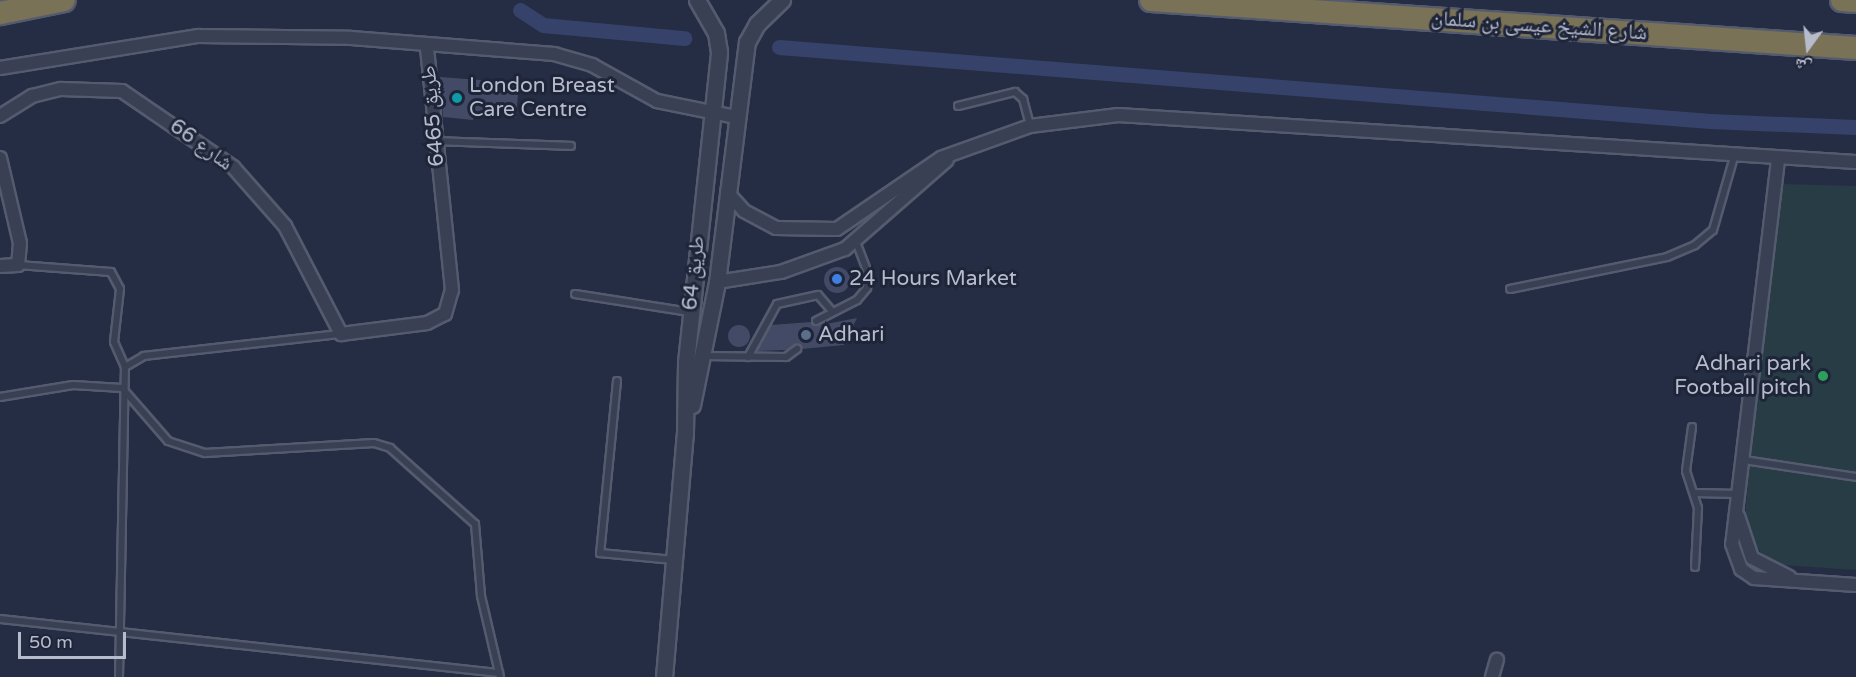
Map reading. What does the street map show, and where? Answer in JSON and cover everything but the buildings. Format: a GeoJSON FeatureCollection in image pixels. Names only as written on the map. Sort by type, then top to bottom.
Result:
{"type":"FeatureCollection","features":[{"type":"Feature","properties":{"kind":"highway"},"geometry":{"type":"LineString","coordinates":[[0,13],[64,0]]}},
{"type":"Feature","properties":{"kind":"highway","name":"شارع الشيخ عيسى بن سلمان"},"geometry":{"type":"LineString","coordinates":[[1151,0],[1856,48]]}},
{"type":"Feature","properties":{"kind":"highway"},"geometry":{"type":"LineString","coordinates":[[1842,0],[1856,1]]}},
{"type":"Feature","properties":{"kind":"street","name":"طريق 64"},"geometry":{"type":"LineString","coordinates":[[664,677],[686,434],[690,312],[715,114],[719,52],[716,33],[696,0]]}},
{"type":"Feature","properties":{"kind":"street","name":"طريق 64"},"geometry":{"type":"LineString","coordinates":[[686,434],[717,282],[747,42],[756,24],[782,0]]}},
{"type":"Feature","properties":{"kind":"street"},"geometry":{"type":"LineString","coordinates":[[0,68],[198,36],[351,38],[427,46]]}},
{"type":"Feature","properties":{"kind":"street","name":"طريق 6465"},"geometry":{"type":"LineString","coordinates":[[341,334],[427,323],[445,314],[450,303],[433,141],[427,46],[574,58],[650,98],[736,117]]}},
{"type":"Feature","properties":{"kind":"street","name":"شارع 66"},"geometry":{"type":"LineString","coordinates":[[0,116],[32,96],[61,89],[105,86],[134,97],[233,166],[285,226],[337,322],[341,334]]}},
{"type":"Feature","properties":{"kind":"street"},"geometry":{"type":"LineString","coordinates":[[727,192],[744,211],[776,228],[809,233],[849,224],[927,166],[955,153],[1030,126],[1118,115],[1778,160],[1856,162]]}},
{"type":"Feature","properties":{"kind":"street"},"geometry":{"type":"LineString","coordinates":[[693,281],[717,282],[798,268],[856,241],[955,153]]}},
{"type":"Feature","properties":{"kind":"street"},"geometry":{"type":"LineString","coordinates":[[0,158],[20,243],[18,265],[0,266]]}},
{"type":"Feature","properties":{"kind":"street"},"geometry":{"type":"LineString","coordinates":[[1778,160],[1744,460],[1732,544],[1740,569],[1765,580],[1856,585]]}},
{"type":"Feature","properties":{"kind":"street"},"geometry":{"type":"LineString","coordinates":[[849,224],[856,241]]}},
{"type":"Feature","properties":{"kind":"street"},"geometry":{"type":"LineString","coordinates":[[1492,677],[1497,660]]}},
{"type":"Feature","properties":{"kind":"lane"},"geometry":{"type":"LineString","coordinates":[[958,106],[1015,92],[1023,99],[1030,126]]}},
{"type":"Feature","properties":{"kind":"lane"},"geometry":{"type":"LineString","coordinates":[[433,141],[571,146]]}},
{"type":"Feature","properties":{"kind":"lane"},"geometry":{"type":"LineString","coordinates":[[1510,289],[1667,257],[1695,245],[1713,230],[1734,157]]}},
{"type":"Feature","properties":{"kind":"lane"},"geometry":{"type":"LineString","coordinates":[[816,321],[832,310],[857,300],[867,288],[868,273],[856,241]]}},
{"type":"Feature","properties":{"kind":"lane"},"geometry":{"type":"LineString","coordinates":[[18,265],[111,272],[120,289],[114,342],[125,367],[119,677]]}},
{"type":"Feature","properties":{"kind":"lane"},"geometry":{"type":"LineString","coordinates":[[575,294],[690,312]]}},
{"type":"Feature","properties":{"kind":"lane"},"geometry":{"type":"LineString","coordinates":[[748,357],[777,303],[818,295],[832,310]]}},
{"type":"Feature","properties":{"kind":"lane"},"geometry":{"type":"LineString","coordinates":[[125,367],[144,356],[341,334]]}},
{"type":"Feature","properties":{"kind":"lane"},"geometry":{"type":"LineString","coordinates":[[703,356],[786,357],[796,349]]}},
{"type":"Feature","properties":{"kind":"lane"},"geometry":{"type":"LineString","coordinates":[[617,381],[600,553],[675,560]]}},
{"type":"Feature","properties":{"kind":"lane"},"geometry":{"type":"LineString","coordinates":[[0,397],[73,385],[123,388],[168,441],[186,449],[230,454],[374,443],[390,448],[475,524],[481,596],[499,675],[0,619]]}},
{"type":"Feature","properties":{"kind":"lane"},"geometry":{"type":"LineString","coordinates":[[1692,427],[1686,471],[1695,493],[1695,567]]}},
{"type":"Feature","properties":{"kind":"lane"},"geometry":{"type":"LineString","coordinates":[[1744,460],[1856,477]]}},
{"type":"Feature","properties":{"kind":"lane"},"geometry":{"type":"LineString","coordinates":[[1695,493],[1739,494]]}},
{"type":"Feature","properties":{"kind":"shaded area"},"geometry":{"type":"Polygon","coordinates":[[[1782,184],[1856,186],[1856,570],[1768,564],[1744,527],[1775,191],[1782,184]]]}},
{"type":"Feature","properties":{"kind":"waterway"},"geometry":{"type":"LineString","coordinates":[[520,10],[543,25],[684,38]]}},
{"type":"Feature","properties":{"kind":"waterway"},"geometry":{"type":"LineString","coordinates":[[779,47],[1710,121],[1856,127]]}},
{"type":"Feature","properties":{"kind":"place","name":"London Breast Care Centre"},"geometry":{"type":"Point","coordinates":[457,98]}},
{"type":"Feature","properties":{"kind":"place","name":"24 Hours Market"},"geometry":{"type":"Point","coordinates":[837,279]}},
{"type":"Feature","properties":{"kind":"place","name":"Adhari"},"geometry":{"type":"Point","coordinates":[806,335]}},
{"type":"Feature","properties":{"kind":"place","name":"Adhari park Football pitch"},"geometry":{"type":"Point","coordinates":[1823,376]}}]}
